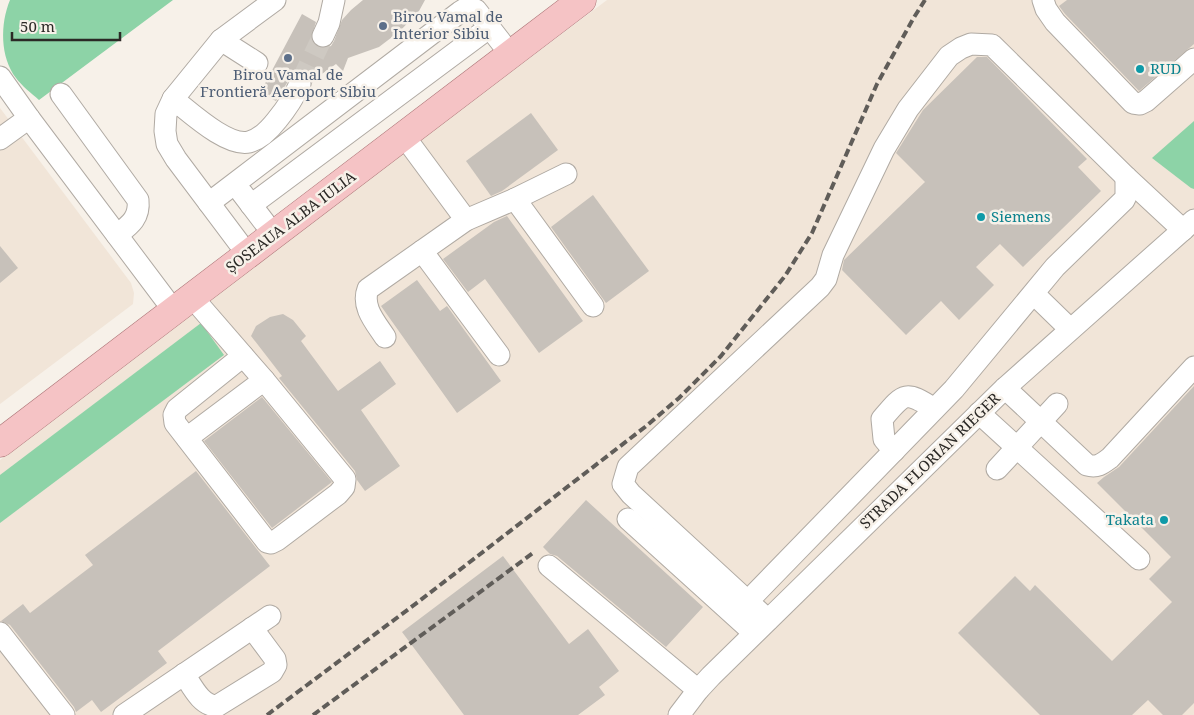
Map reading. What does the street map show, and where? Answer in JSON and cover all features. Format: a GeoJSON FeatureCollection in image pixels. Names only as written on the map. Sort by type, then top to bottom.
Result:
{"type":"FeatureCollection","features":[{"type":"Feature","properties":{"kind":"main road","name":"ȘOSEAUA ALBA IULIA"},"geometry":{"type":"LineString","coordinates":[[0,443],[582,0]]}},
{"type":"Feature","properties":{"kind":"street"},"geometry":{"type":"LineString","coordinates":[[248,255],[166,144],[166,114],[173,99],[221,40],[275,0]]}},
{"type":"Feature","properties":{"kind":"street"},"geometry":{"type":"LineString","coordinates":[[323,36],[329,23],[334,0]]}},
{"type":"Feature","properties":{"kind":"street"},"geometry":{"type":"LineString","coordinates":[[1043,0],[1046,9],[1055,22],[1134,104],[1146,102],[1194,59]]}},
{"type":"Feature","properties":{"kind":"street"},"geometry":{"type":"LineString","coordinates":[[209,203],[468,7],[476,10],[511,55]]}},
{"type":"Feature","properties":{"kind":"street"},"geometry":{"type":"LineString","coordinates":[[251,205],[490,27]]}},
{"type":"Feature","properties":{"kind":"street"},"geometry":{"type":"LineString","coordinates":[[221,40],[257,64]]}},
{"type":"Feature","properties":{"kind":"street"},"geometry":{"type":"LineString","coordinates":[[761,627],[748,602],[631,494],[623,484],[628,468],[826,279],[833,255],[884,150],[908,109],[949,56],[960,48],[971,44],[992,45],[1126,177],[1188,225]]}},
{"type":"Feature","properties":{"kind":"street"},"geometry":{"type":"LineString","coordinates":[[0,77],[117,235],[183,304],[243,356],[344,479],[344,487],[338,494],[270,543],[267,542],[175,423],[174,415],[177,409],[243,356]]}},
{"type":"Feature","properties":{"kind":"street"},"geometry":{"type":"LineString","coordinates":[[173,99],[220,135],[248,142],[259,138],[270,129],[282,114],[300,84]]}},
{"type":"Feature","properties":{"kind":"street"},"geometry":{"type":"LineString","coordinates":[[61,94],[138,200],[138,215],[134,222],[117,235]]}},
{"type":"Feature","properties":{"kind":"street"},"geometry":{"type":"LineString","coordinates":[[0,139],[29,118]]}},
{"type":"Feature","properties":{"kind":"street"},"geometry":{"type":"LineString","coordinates":[[404,136],[466,220]]}},
{"type":"Feature","properties":{"kind":"street"},"geometry":{"type":"LineString","coordinates":[[385,337],[366,305],[365,296],[368,290],[466,220],[566,174]]}},
{"type":"Feature","properties":{"kind":"street"},"geometry":{"type":"LineString","coordinates":[[748,602],[954,389],[1055,268],[1124,200],[1126,196],[1126,177]]}},
{"type":"Feature","properties":{"kind":"street"},"geometry":{"type":"LineString","coordinates":[[235,184],[274,235]]}},
{"type":"Feature","properties":{"kind":"street"},"geometry":{"type":"LineString","coordinates":[[515,199],[593,306]]}},
{"type":"Feature","properties":{"kind":"street","name":"STRADA FLORIAN RIEGER"},"geometry":{"type":"LineString","coordinates":[[679,715],[698,690],[1004,388],[1188,225]]}},
{"type":"Feature","properties":{"kind":"street"},"geometry":{"type":"LineString","coordinates":[[422,251],[499,355]]}},
{"type":"Feature","properties":{"kind":"street"},"geometry":{"type":"LineString","coordinates":[[1034,294],[1070,328]]}},
{"type":"Feature","properties":{"kind":"street"},"geometry":{"type":"LineString","coordinates":[[1004,388],[1087,465],[1093,467],[1100,465],[1110,458],[1194,367]]}},
{"type":"Feature","properties":{"kind":"street"},"geometry":{"type":"LineString","coordinates":[[187,438],[264,380]]}},
{"type":"Feature","properties":{"kind":"street"},"geometry":{"type":"LineString","coordinates":[[894,451],[884,439],[882,419],[896,402],[908,396],[916,397],[934,409]]}},
{"type":"Feature","properties":{"kind":"street"},"geometry":{"type":"LineString","coordinates":[[997,468],[1057,404]]}},
{"type":"Feature","properties":{"kind":"street"},"geometry":{"type":"LineString","coordinates":[[980,413],[1139,560]]}},
{"type":"Feature","properties":{"kind":"street"},"geometry":{"type":"LineString","coordinates":[[628,519],[761,627]]}},
{"type":"Feature","properties":{"kind":"street"},"geometry":{"type":"LineString","coordinates":[[549,566],[698,690]]}},
{"type":"Feature","properties":{"kind":"street"},"geometry":{"type":"LineString","coordinates":[[124,715],[270,616]]}},
{"type":"Feature","properties":{"kind":"street"},"geometry":{"type":"LineString","coordinates":[[184,674],[204,702],[210,706],[217,706],[272,672],[276,665],[274,659],[252,628]]}},
{"type":"Feature","properties":{"kind":"street"},"geometry":{"type":"LineString","coordinates":[[0,633],[64,715]]}},
{"type":"Feature","properties":{"kind":"shaded area"},"geometry":{"type":"Polygon","coordinates":[[[607,0],[1194,0],[1194,715],[0,715],[0,460],[157,338],[607,0]]]}},
{"type":"Feature","properties":{"kind":"shaded area"},"geometry":{"type":"Polygon","coordinates":[[[0,108],[131,283],[134,293],[133,304],[0,404],[0,108]]]}},
{"type":"Feature","properties":{"kind":"green space"},"geometry":{"type":"Polygon","coordinates":[[[10,0],[173,0],[39,100],[18,81],[11,70],[4,50],[4,19],[10,0]]]}},
{"type":"Feature","properties":{"kind":"green space"},"geometry":{"type":"Polygon","coordinates":[[[1194,121],[1194,189],[1152,158],[1194,121]]]}},
{"type":"Feature","properties":{"kind":"green space"},"geometry":{"type":"Polygon","coordinates":[[[201,323],[224,355],[0,523],[0,475],[201,323]]]}},
{"type":"Feature","properties":{"kind":"building"},"geometry":{"type":"Polygon","coordinates":[[[363,0],[425,0],[419,11],[400,31],[379,47],[348,58],[343,71],[336,64],[312,81],[305,73],[293,73],[276,101],[260,93],[302,14],[316,22],[311,38],[313,44],[317,47],[325,48],[331,46],[342,20],[363,0]]]}},
{"type":"Feature","properties":{"kind":"building","name":"RUD"},"geometry":{"type":"Polygon","coordinates":[[[1067,0],[1194,0],[1194,44],[1139,91],[1065,14],[1059,6],[1067,0]]]}},
{"type":"Feature","properties":{"kind":"building","name":"Siemens"},"geometry":{"type":"Polygon","coordinates":[[[977,57],[987,57],[1087,159],[1078,167],[1101,191],[1023,267],[1000,244],[976,267],[994,285],[959,320],[941,301],[906,335],[842,270],[844,260],[925,182],[896,153],[923,110],[977,57]]]}},
{"type":"Feature","properties":{"kind":"building"},"geometry":{"type":"Polygon","coordinates":[[[531,113],[558,150],[502,191],[491,196],[466,161],[531,113]]]}},
{"type":"Feature","properties":{"kind":"building"},"geometry":{"type":"Polygon","coordinates":[[[593,195],[649,271],[606,303],[551,227],[593,195]]]}},
{"type":"Feature","properties":{"kind":"building"},"geometry":{"type":"Polygon","coordinates":[[[507,216],[583,321],[539,353],[485,279],[468,292],[443,259],[494,222],[507,216]]]}},
{"type":"Feature","properties":{"kind":"building"},"geometry":{"type":"Polygon","coordinates":[[[0,246],[18,268],[0,283],[0,246]]]}},
{"type":"Feature","properties":{"kind":"building"},"geometry":{"type":"Polygon","coordinates":[[[417,280],[440,311],[447,306],[501,381],[457,413],[381,306],[417,280]]]}},
{"type":"Feature","properties":{"kind":"building"},"geometry":{"type":"Polygon","coordinates":[[[283,314],[293,320],[306,336],[301,341],[338,391],[380,361],[396,384],[361,410],[400,466],[365,491],[357,480],[355,471],[279,378],[282,376],[251,336],[256,326],[270,317],[283,314]]]}},
{"type":"Feature","properties":{"kind":"building","name":"Takata"},"geometry":{"type":"Polygon","coordinates":[[[1194,386],[1194,703],[1182,715],[1163,715],[1148,700],[1132,715],[1040,715],[958,633],[1015,576],[1030,591],[1035,585],[1112,661],[1172,602],[1149,579],[1171,557],[1097,483],[1119,467],[1194,386]]]}},
{"type":"Feature","properties":{"kind":"building"},"geometry":{"type":"Polygon","coordinates":[[[262,397],[332,482],[272,528],[204,441],[262,397]]]}},
{"type":"Feature","properties":{"kind":"building"},"geometry":{"type":"Polygon","coordinates":[[[196,471],[270,566],[158,651],[167,663],[101,712],[92,700],[76,712],[10,625],[1,621],[23,604],[30,613],[93,565],[85,555],[196,471]]]}},
{"type":"Feature","properties":{"kind":"building"},"geometry":{"type":"Polygon","coordinates":[[[586,500],[703,607],[666,647],[557,556],[550,554],[543,547],[586,500]]]}},
{"type":"Feature","properties":{"kind":"building"},"geometry":{"type":"Polygon","coordinates":[[[503,556],[569,644],[588,629],[619,671],[599,687],[605,695],[578,715],[464,715],[402,632],[503,556]]]}},
{"type":"Feature","properties":{"kind":"tunnel"},"geometry":{"type":"LineString","coordinates":[[300,84],[323,36]]}},
{"type":"Feature","properties":{"kind":"railway"},"geometry":{"type":"LineString","coordinates":[[267,715],[418,602],[645,427],[679,398],[721,356],[785,276],[812,233],[877,84],[925,0]]}},
{"type":"Feature","properties":{"kind":"railway"},"geometry":{"type":"LineString","coordinates":[[313,715],[533,553]]}},
{"type":"Feature","properties":{"kind":"place","name":"Birou Vamal de Interior Sibiu"},"geometry":{"type":"Point","coordinates":[383,26]}},
{"type":"Feature","properties":{"kind":"place","name":"Birou Vamal de Frontieră Aeroport Sibiu"},"geometry":{"type":"Point","coordinates":[288,58]}},
{"type":"Feature","properties":{"kind":"place","name":"RUD"},"geometry":{"type":"Point","coordinates":[1140,69]}},
{"type":"Feature","properties":{"kind":"place","name":"Siemens"},"geometry":{"type":"Point","coordinates":[981,217]}},
{"type":"Feature","properties":{"kind":"place","name":"Takata"},"geometry":{"type":"Point","coordinates":[1164,520]}}]}
